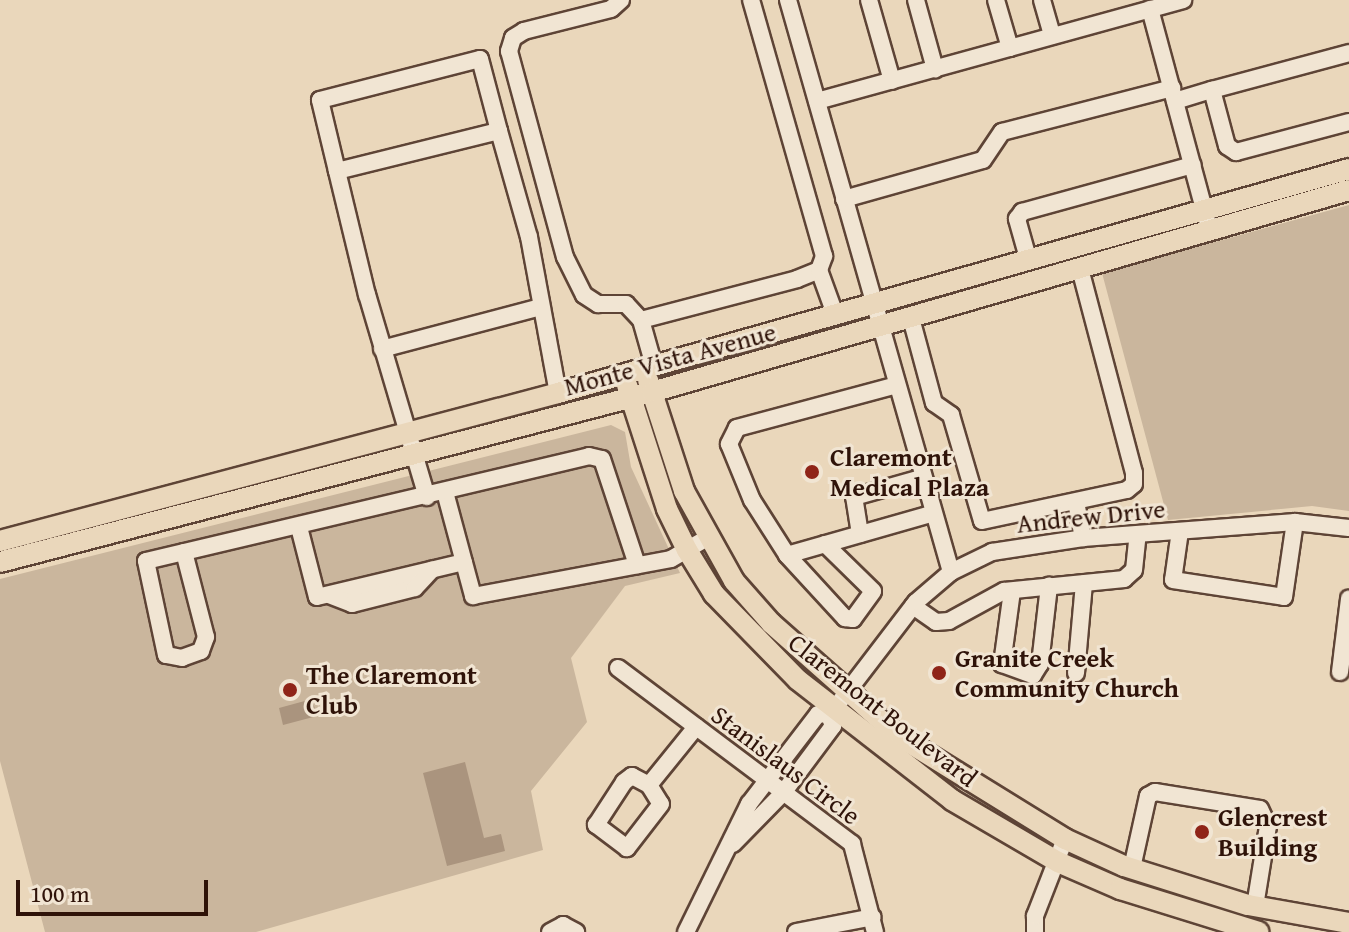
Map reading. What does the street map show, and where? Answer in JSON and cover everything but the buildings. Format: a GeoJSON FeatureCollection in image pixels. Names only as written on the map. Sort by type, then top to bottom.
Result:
{"type":"FeatureCollection","features":[{"type":"Feature","properties":{"kind":"main road","name":"Monte Vista Avenue"},"geometry":{"type":"LineString","coordinates":[[0,562],[652,392],[880,328],[1080,268],[1349,169]]}},
{"type":"Feature","properties":{"kind":"main road","name":"Monte Vista Avenue"},"geometry":{"type":"LineString","coordinates":[[0,541],[558,393],[1028,258],[1349,190]]}},
{"type":"Feature","properties":{"kind":"main road","name":"Claremont Boulevard"},"geometry":{"type":"LineString","coordinates":[[649,367],[652,392],[684,491],[707,538],[771,623],[900,737],[1065,839],[1132,868],[1255,906],[1349,923]]}},
{"type":"Feature","properties":{"kind":"main road","name":"Claremont Boulevard"},"geometry":{"type":"LineString","coordinates":[[623,374],[667,509],[714,594],[754,639],[832,712],[952,800],[1058,862],[1120,889],[1259,932]]}},
{"type":"Feature","properties":{"kind":"street"},"geometry":{"type":"LineString","coordinates":[[621,0],[611,9],[524,31],[513,38],[509,51],[565,257],[584,295],[598,304],[626,304],[641,320],[649,367]]}},
{"type":"Feature","properties":{"kind":"street"},"geometry":{"type":"LineString","coordinates":[[751,0],[824,256],[819,270],[835,314]]}},
{"type":"Feature","properties":{"kind":"street"},"geometry":{"type":"LineString","coordinates":[[788,0],[931,514],[951,572]]}},
{"type":"Feature","properties":{"kind":"street"},"geometry":{"type":"LineString","coordinates":[[869,0],[892,81]]}},
{"type":"Feature","properties":{"kind":"street"},"geometry":{"type":"LineString","coordinates":[[916,0],[935,69]]}},
{"type":"Feature","properties":{"kind":"street"},"geometry":{"type":"LineString","coordinates":[[996,0],[1010,48]]}},
{"type":"Feature","properties":{"kind":"street"},"geometry":{"type":"LineString","coordinates":[[1042,0],[1052,36]]}},
{"type":"Feature","properties":{"kind":"street"},"geometry":{"type":"LineString","coordinates":[[817,101],[1052,36],[1127,7],[1150,9],[1183,0]]}},
{"type":"Feature","properties":{"kind":"street"},"geometry":{"type":"LineString","coordinates":[[1150,9],[1207,219]]}},
{"type":"Feature","properties":{"kind":"street"},"geometry":{"type":"LineString","coordinates":[[844,199],[983,160],[1002,132],[1174,94],[1212,90],[1349,53]]}},
{"type":"Feature","properties":{"kind":"street"},"geometry":{"type":"LineString","coordinates":[[427,497],[382,349],[320,100],[480,59],[541,307],[558,393]]}},
{"type":"Feature","properties":{"kind":"street"},"geometry":{"type":"LineString","coordinates":[[1212,90],[1227,146],[1236,152],[1349,122]]}},
{"type":"Feature","properties":{"kind":"street"},"geometry":{"type":"LineString","coordinates":[[337,171],[499,131]]}},
{"type":"Feature","properties":{"kind":"street"},"geometry":{"type":"LineString","coordinates":[[1028,258],[1017,219],[1022,212],[1193,165]]}},
{"type":"Feature","properties":{"kind":"street"},"geometry":{"type":"LineString","coordinates":[[911,318],[934,403],[951,415],[982,521],[1127,490],[1134,484],[1134,473],[1080,268]]}},
{"type":"Feature","properties":{"kind":"street"},"geometry":{"type":"LineString","coordinates":[[641,320],[819,270]]}},
{"type":"Feature","properties":{"kind":"street"},"geometry":{"type":"LineString","coordinates":[[382,349],[541,307]]}},
{"type":"Feature","properties":{"kind":"street"},"geometry":{"type":"LineString","coordinates":[[825,544],[873,591],[853,619],[845,618],[787,555],[734,461],[731,432],[897,385]]}},
{"type":"Feature","properties":{"kind":"street"},"geometry":{"type":"LineString","coordinates":[[184,552],[206,637],[201,651],[182,658],[166,655],[146,561],[184,552],[299,527],[427,497],[589,456],[602,459],[637,565]]}},
{"type":"Feature","properties":{"kind":"street"},"geometry":{"type":"LineString","coordinates":[[860,534],[854,497],[921,478]]}},
{"type":"Feature","properties":{"kind":"street"},"geometry":{"type":"LineString","coordinates":[[445,492],[473,596],[671,559],[707,538]]}},
{"type":"Feature","properties":{"kind":"street"},"geometry":{"type":"LineString","coordinates":[[1076,502],[1083,538]]}},
{"type":"Feature","properties":{"kind":"street"},"geometry":{"type":"LineString","coordinates":[[787,555],[931,514]]}},
{"type":"Feature","properties":{"kind":"street"},"geometry":{"type":"LineString","coordinates":[[1180,531],[1173,580],[1284,597],[1295,522]]}},
{"type":"Feature","properties":{"kind":"street","name":"Andrew Drive"},"geometry":{"type":"LineString","coordinates":[[832,712],[913,606],[951,572],[992,552],[1083,538],[1295,522],[1349,528]]}},
{"type":"Feature","properties":{"kind":"street"},"geometry":{"type":"LineString","coordinates":[[299,527],[317,597],[329,595],[352,604],[379,590],[415,588],[432,570],[464,562]]}},
{"type":"Feature","properties":{"kind":"street"},"geometry":{"type":"LineString","coordinates":[[913,606],[936,622],[949,621],[985,598],[1012,591],[1131,576],[1138,534]]}},
{"type":"Feature","properties":{"kind":"street"},"geometry":{"type":"LineString","coordinates":[[1076,673],[1084,583]]}},
{"type":"Feature","properties":{"kind":"street"},"geometry":{"type":"LineString","coordinates":[[1012,591],[1002,664],[1033,675],[1040,664],[1049,586]]}},
{"type":"Feature","properties":{"kind":"street"},"geometry":{"type":"LineString","coordinates":[[1340,672],[1349,599]]}},
{"type":"Feature","properties":{"kind":"street","name":"Stanislaus Circle"},"geometry":{"type":"LineString","coordinates":[[618,668],[852,844],[874,924]]}},
{"type":"Feature","properties":{"kind":"street"},"geometry":{"type":"LineString","coordinates":[[686,932],[698,900],[733,844],[783,793],[833,726],[832,712],[818,714],[767,781],[739,820],[733,844]]}},
{"type":"Feature","properties":{"kind":"street"},"geometry":{"type":"LineString","coordinates":[[649,785],[696,727]]}},
{"type":"Feature","properties":{"kind":"street"},"geometry":{"type":"LineString","coordinates":[[1132,868],[1148,796],[1155,792],[1260,809],[1268,826],[1255,906]]}},
{"type":"Feature","properties":{"kind":"street"},"geometry":{"type":"LineString","coordinates":[[1035,932],[1035,916],[1065,839]]}},
{"type":"Feature","properties":{"kind":"street"},"geometry":{"type":"LineString","coordinates":[[803,931],[874,924]]}},
{"type":"Feature","properties":{"kind":"street"},"geometry":{"type":"LineString","coordinates":[[550,932],[563,925],[576,932]]}},
{"type":"Feature","properties":{"kind":"shaded area"},"geometry":{"type":"Polygon","coordinates":[[[1349,205],[1349,511],[1312,506],[1168,520],[1102,273],[1349,205]]]}},
{"type":"Feature","properties":{"kind":"shaded area","name":"The Claremont Club"},"geometry":{"type":"Polygon","coordinates":[[[611,425],[625,432],[631,467],[680,573],[625,586],[571,658],[587,722],[531,791],[543,850],[256,932],[45,932],[0,761],[0,579],[611,425]]]}},
{"type":"Feature","properties":{"kind":"shaded area"},"geometry":{"type":"Polygon","coordinates":[[[312,699],[317,716],[283,725],[279,708],[312,699]]]}},
{"type":"Feature","properties":{"kind":"shaded area"},"geometry":{"type":"Polygon","coordinates":[[[465,762],[484,838],[501,834],[505,851],[447,866],[423,773],[465,762]]]}},
{"type":"Feature","properties":{"kind":"place","name":"Claremont Medical Plaza"},"geometry":{"type":"Point","coordinates":[812,472]}},
{"type":"Feature","properties":{"kind":"place","name":"Granite Creek Community Church"},"geometry":{"type":"Point","coordinates":[939,673]}},
{"type":"Feature","properties":{"kind":"place","name":"The Claremont Club"},"geometry":{"type":"Point","coordinates":[290,690]}},
{"type":"Feature","properties":{"kind":"place","name":"Glencrest Building"},"geometry":{"type":"Point","coordinates":[1202,832]}}]}
